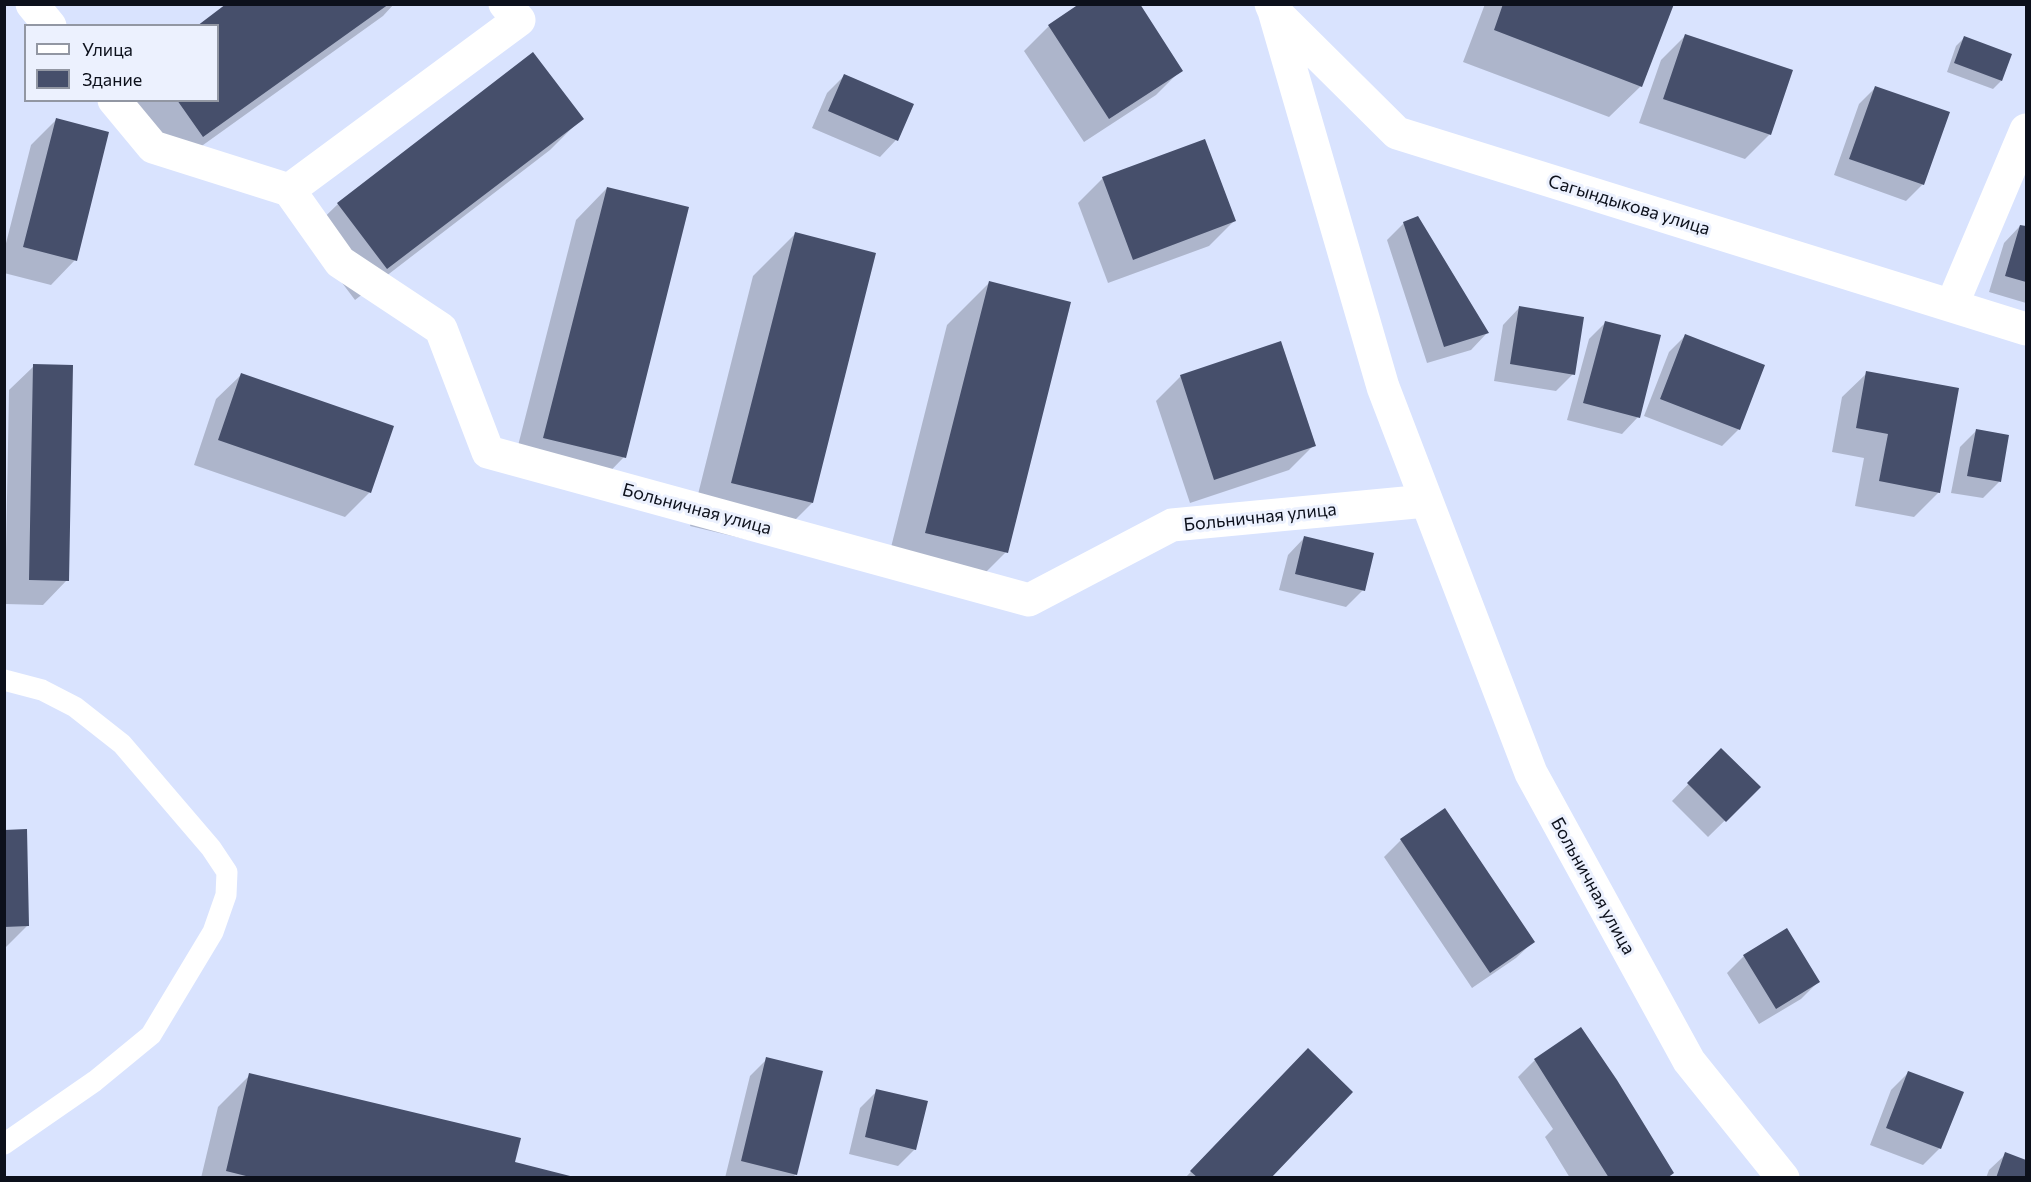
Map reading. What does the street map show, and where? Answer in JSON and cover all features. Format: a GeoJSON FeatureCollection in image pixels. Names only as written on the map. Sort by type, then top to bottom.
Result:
{"type":"FeatureCollection","features":[{"type":"Feature","properties":{"kind":"street"},"geometry":{"type":"LineString","coordinates":[[32,4],[48,24]]}},
{"type":"Feature","properties":{"kind":"street"},"geometry":{"type":"LineString","coordinates":[[116,102],[153,147],[289,190],[519,20],[505,4]]}},
{"type":"Feature","properties":{"kind":"street","name":"Больничная улица"},"geometry":{"type":"LineString","coordinates":[[1272,8],[1383,387],[1531,773],[1689,1061],[1783,1178]]}},
{"type":"Feature","properties":{"kind":"street","name":"Сагындыкова улица"},"geometry":{"type":"LineString","coordinates":[[1272,8],[1397,133],[2026,329]]}},
{"type":"Feature","properties":{"kind":"street"},"geometry":{"type":"LineString","coordinates":[[1952,305],[2026,130]]}},
{"type":"Feature","properties":{"kind":"street","name":"Больничная улица"},"geometry":{"type":"LineString","coordinates":[[289,190],[340,262],[441,329],[488,452],[1029,600],[1173,525],[1426,501]]}},
{"type":"Feature","properties":{"kind":"lane"},"geometry":{"type":"LineString","coordinates":[[4,680],[42,690],[75,707],[122,744],[211,848],[227,872],[226,895],[213,932],[151,1035],[95,1081],[4,1144]]}},
{"type":"Feature","properties":{"kind":"building"},"geometry":{"type":"Polygon","coordinates":[[[226,4],[389,4],[203,137],[178,102],[219,102],[219,24],[200,24],[226,4]]]}},
{"type":"Feature","properties":{"kind":"building"},"geometry":{"type":"Polygon","coordinates":[[[1079,4],[1140,4],[1183,71],[1109,119],[1048,25],[1079,4]]]}},
{"type":"Feature","properties":{"kind":"building"},"geometry":{"type":"Polygon","coordinates":[[[1503,4],[1674,4],[1642,87],[1494,30],[1503,4]]]}},
{"type":"Feature","properties":{"kind":"building"},"geometry":{"type":"Polygon","coordinates":[[[1685,34],[1793,70],[1771,135],[1663,99],[1685,34]]]}},
{"type":"Feature","properties":{"kind":"building"},"geometry":{"type":"Polygon","coordinates":[[[1964,36],[2012,54],[2002,81],[1954,63],[1964,36]]]}},
{"type":"Feature","properties":{"kind":"building"},"geometry":{"type":"Polygon","coordinates":[[[533,52],[584,119],[387,269],[337,203],[533,52]]]}},
{"type":"Feature","properties":{"kind":"building"},"geometry":{"type":"Polygon","coordinates":[[[844,74],[914,104],[898,141],[828,111],[844,74]]]}},
{"type":"Feature","properties":{"kind":"building"},"geometry":{"type":"Polygon","coordinates":[[[1875,86],[1950,112],[1924,185],[1849,159],[1875,86]]]}},
{"type":"Feature","properties":{"kind":"building"},"geometry":{"type":"Polygon","coordinates":[[[56,118],[109,132],[77,261],[23,247],[56,118]]]}},
{"type":"Feature","properties":{"kind":"building"},"geometry":{"type":"Polygon","coordinates":[[[1205,139],[1236,221],[1133,260],[1102,177],[1205,139]]]}},
{"type":"Feature","properties":{"kind":"building"},"geometry":{"type":"Polygon","coordinates":[[[607,187],[689,207],[626,458],[543,438],[607,187]]]}},
{"type":"Feature","properties":{"kind":"building"},"geometry":{"type":"Polygon","coordinates":[[[1418,216],[1489,333],[1444,347],[1403,222],[1418,216]]]}},
{"type":"Feature","properties":{"kind":"building"},"geometry":{"type":"Polygon","coordinates":[[[2020,225],[2026,226],[2026,282],[2005,276],[2020,225]]]}},
{"type":"Feature","properties":{"kind":"building"},"geometry":{"type":"Polygon","coordinates":[[[795,232],[876,253],[813,503],[731,483],[795,232]]]}},
{"type":"Feature","properties":{"kind":"building"},"geometry":{"type":"Polygon","coordinates":[[[989,281],[1071,302],[1008,553],[925,533],[989,281]]]}},
{"type":"Feature","properties":{"kind":"building"},"geometry":{"type":"Polygon","coordinates":[[[1519,306],[1584,317],[1575,375],[1510,364],[1519,306]]]}},
{"type":"Feature","properties":{"kind":"building"},"geometry":{"type":"Polygon","coordinates":[[[1605,321],[1661,335],[1640,418],[1583,403],[1605,321]]]}},
{"type":"Feature","properties":{"kind":"building"},"geometry":{"type":"Polygon","coordinates":[[[1685,334],[1765,365],[1740,430],[1660,399],[1685,334]]]}},
{"type":"Feature","properties":{"kind":"building"},"geometry":{"type":"Polygon","coordinates":[[[1281,341],[1316,446],[1214,480],[1180,375],[1281,341]]]}},
{"type":"Feature","properties":{"kind":"building"},"geometry":{"type":"Polygon","coordinates":[[[33,364],[73,365],[69,581],[29,580],[33,364]]]}},
{"type":"Feature","properties":{"kind":"building"},"geometry":{"type":"Polygon","coordinates":[[[1866,371],[1959,388],[1940,493],[1879,481],[1888,434],[1856,428],[1866,371]]]}},
{"type":"Feature","properties":{"kind":"building"},"geometry":{"type":"Polygon","coordinates":[[[241,373],[394,426],[371,493],[218,440],[241,373]]]}},
{"type":"Feature","properties":{"kind":"building"},"geometry":{"type":"Polygon","coordinates":[[[1976,429],[2009,435],[2001,482],[1967,476],[1976,429]]]}},
{"type":"Feature","properties":{"kind":"building"},"geometry":{"type":"Polygon","coordinates":[[[1304,536],[1374,553],[1365,591],[1295,574],[1304,536]]]}},
{"type":"Feature","properties":{"kind":"building"},"geometry":{"type":"Polygon","coordinates":[[[1721,748],[1761,787],[1726,822],[1687,783],[1721,748]]]}},
{"type":"Feature","properties":{"kind":"building"},"geometry":{"type":"Polygon","coordinates":[[[1445,808],[1535,942],[1490,973],[1400,839],[1445,808]]]}},
{"type":"Feature","properties":{"kind":"building"},"geometry":{"type":"Polygon","coordinates":[[[27,829],[29,926],[4,927],[4,830],[27,829]]]}},
{"type":"Feature","properties":{"kind":"building"},"geometry":{"type":"Polygon","coordinates":[[[1787,928],[1820,982],[1776,1009],[1743,955],[1787,928]]]}},
{"type":"Feature","properties":{"kind":"building"},"geometry":{"type":"Polygon","coordinates":[[[1581,1027],[1617,1080],[1674,1173],[1667,1178],[1609,1178],[1534,1059],[1581,1027]]]}},
{"type":"Feature","properties":{"kind":"building"},"geometry":{"type":"Polygon","coordinates":[[[1308,1048],[1353,1092],[1271,1178],[1198,1178],[1190,1171],[1308,1048]]]}},
{"type":"Feature","properties":{"kind":"building"},"geometry":{"type":"Polygon","coordinates":[[[766,1057],[823,1071],[797,1175],[741,1161],[766,1057]]]}},
{"type":"Feature","properties":{"kind":"building"},"geometry":{"type":"Polygon","coordinates":[[[1908,1071],[1964,1092],[1941,1149],[1886,1128],[1908,1071]]]}},
{"type":"Feature","properties":{"kind":"building"},"geometry":{"type":"Polygon","coordinates":[[[249,1073],[521,1138],[515,1162],[578,1178],[254,1178],[226,1171],[249,1073]]]}},
{"type":"Feature","properties":{"kind":"building"},"geometry":{"type":"Polygon","coordinates":[[[876,1089],[928,1101],[916,1150],[865,1137],[876,1089]]]}},
{"type":"Feature","properties":{"kind":"building"},"geometry":{"type":"Polygon","coordinates":[[[2005,1152],[2026,1160],[2026,1178],[1996,1178],[2005,1152]]]}}]}
